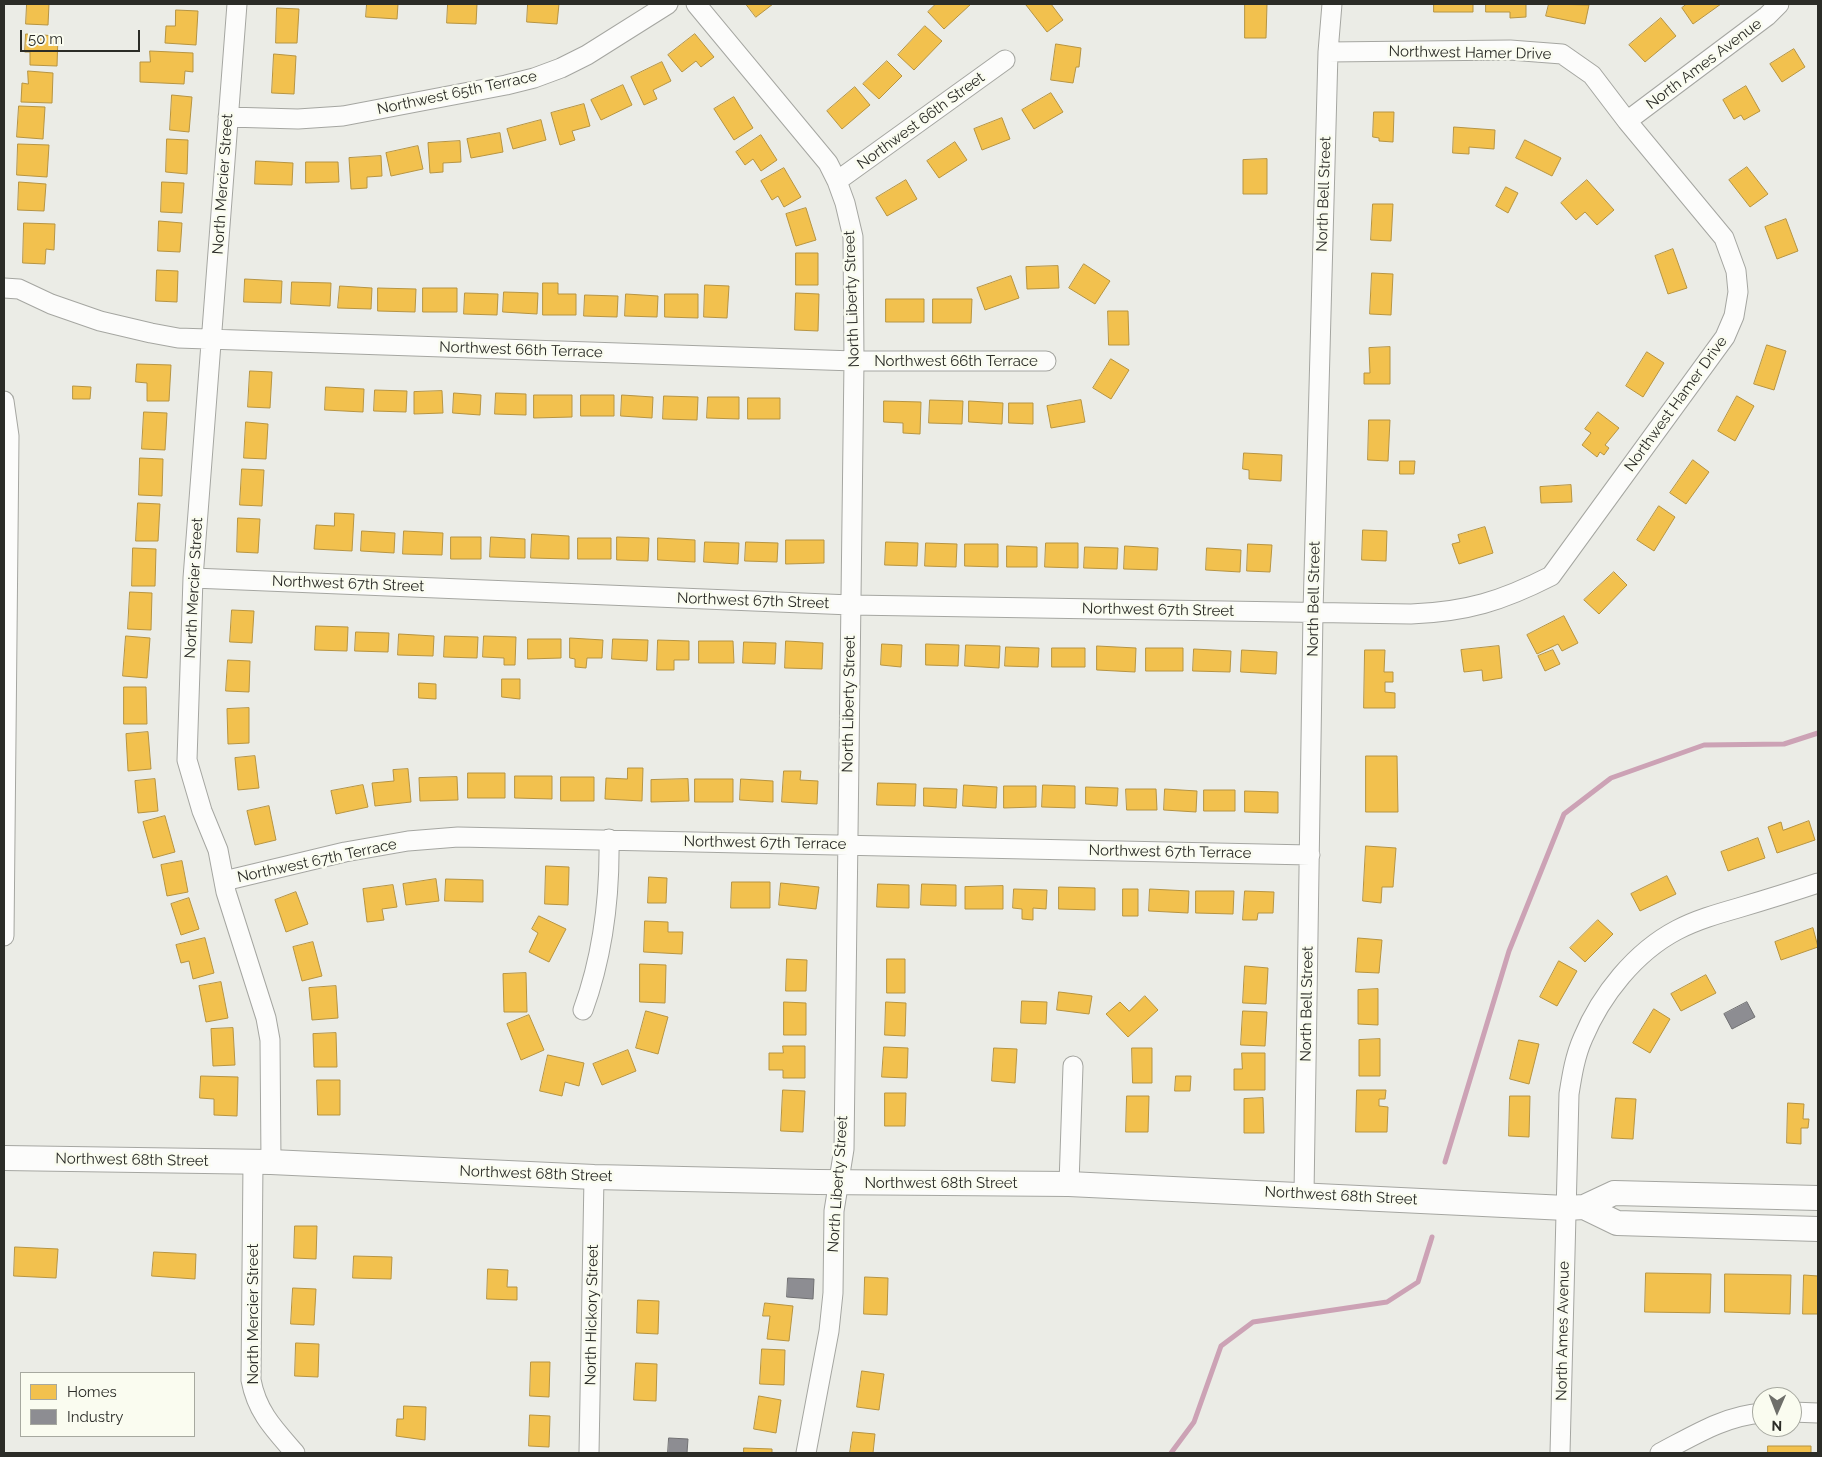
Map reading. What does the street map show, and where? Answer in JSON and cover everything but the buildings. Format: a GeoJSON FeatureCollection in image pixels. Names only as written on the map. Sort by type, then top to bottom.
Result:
{"type":"FeatureCollection","features":[{"type":"Feature","properties":{"kind":"main road","name":"Northwest 68th Street"},"geometry":{"type":"LineString","coordinates":[[4,1158],[262,1162],[594,1177],[1069,1184],[1575,1208],[1617,1222],[1818,1228]]}},
{"type":"Feature","properties":{"kind":"main road","name":"Northwest 68th Street"},"geometry":{"type":"LineString","coordinates":[[1575,1208],[1614,1193],[1818,1198]]}},
{"type":"Feature","properties":{"kind":"street","name":"North Mercier Street"},"geometry":{"type":"LineString","coordinates":[[237,4],[193,578],[187,760],[202,811],[218,850],[224,881],[266,1018],[270,1040],[251,1380],[256,1400],[266,1419],[295,1453]]}},
{"type":"Feature","properties":{"kind":"street","name":"Northwest 65th Terrace"},"geometry":{"type":"LineString","coordinates":[[228,117],[290,120],[343,116],[534,78],[561,68],[587,54],[668,4]]}},
{"type":"Feature","properties":{"kind":"street","name":"North Liberty Street"},"geometry":{"type":"LineString","coordinates":[[696,4],[828,164],[845,203],[854,237],[844,1149],[837,1182],[834,1211],[829,1330],[806,1453]]}},
{"type":"Feature","properties":{"kind":"street","name":"North Bell Street"},"geometry":{"type":"LineString","coordinates":[[1304,1194],[1314,612],[1328,52],[1332,4]]}},
{"type":"Feature","properties":{"kind":"street","name":"North Ames Avenue"},"geometry":{"type":"LineString","coordinates":[[1628,121],[1767,16],[1779,4]]}},
{"type":"Feature","properties":{"kind":"street","name":"Northwest Hamer Drive"},"geometry":{"type":"LineString","coordinates":[[1314,612],[1411,614],[1464,610],[1503,599],[1551,576],[1725,337],[1734,316],[1738,292],[1736,271],[1724,238],[1592,75],[1562,54],[1510,50],[1328,52]]}},
{"type":"Feature","properties":{"kind":"street","name":"Northwest 66th Street"},"geometry":{"type":"LineString","coordinates":[[837,181],[1005,60]]}},
{"type":"Feature","properties":{"kind":"street","name":"Northwest 66th Terrace"},"geometry":{"type":"LineString","coordinates":[[4,288],[19,289],[50,304],[108,323],[150,334],[178,338],[854,361],[1046,361]]}},
{"type":"Feature","properties":{"kind":"street"},"geometry":{"type":"LineString","coordinates":[[4,401],[9,436],[4,936]]}},
{"type":"Feature","properties":{"kind":"street","name":"Northwest 67th Street"},"geometry":{"type":"LineString","coordinates":[[193,578],[851,605],[1314,612]]}},
{"type":"Feature","properties":{"kind":"street","name":"Northwest 67th Terrace"},"geometry":{"type":"LineString","coordinates":[[224,881],[345,852],[408,841],[458,837],[1310,854]]}},
{"type":"Feature","properties":{"kind":"street"},"geometry":{"type":"LineString","coordinates":[[583,1010],[599,956],[607,914],[610,871],[609,839]]}},
{"type":"Feature","properties":{"kind":"street","name":"North Ames Avenue"},"geometry":{"type":"LineString","coordinates":[[1560,1453],[1575,1208],[1569,1094],[1574,1066],[1582,1039],[1610,990],[1634,962],[1654,945],[1676,931],[1699,920],[1818,883]]}},
{"type":"Feature","properties":{"kind":"street"},"geometry":{"type":"LineString","coordinates":[[1069,1184],[1073,1066]]}},
{"type":"Feature","properties":{"kind":"street","name":"North Hickory Street"},"geometry":{"type":"LineString","coordinates":[[589,1453],[594,1177]]}},
{"type":"Feature","properties":{"kind":"street"},"geometry":{"type":"LineString","coordinates":[[1802,1412],[1818,1413]]}},
{"type":"Feature","properties":{"kind":"street"},"geometry":{"type":"LineString","coordinates":[[1660,1453],[1706,1428],[1752,1414]]}},
{"type":"Feature","properties":{"kind":"waterway"},"geometry":{"type":"LineString","coordinates":[[1445,1162],[1509,951],[1564,814],[1611,778],[1704,745],[1784,744],[1818,733]]}},
{"type":"Feature","properties":{"kind":"waterway"},"geometry":{"type":"LineString","coordinates":[[1171,1453],[1194,1422],[1221,1346],[1253,1322],[1387,1302],[1418,1282],[1432,1237]]}}]}
